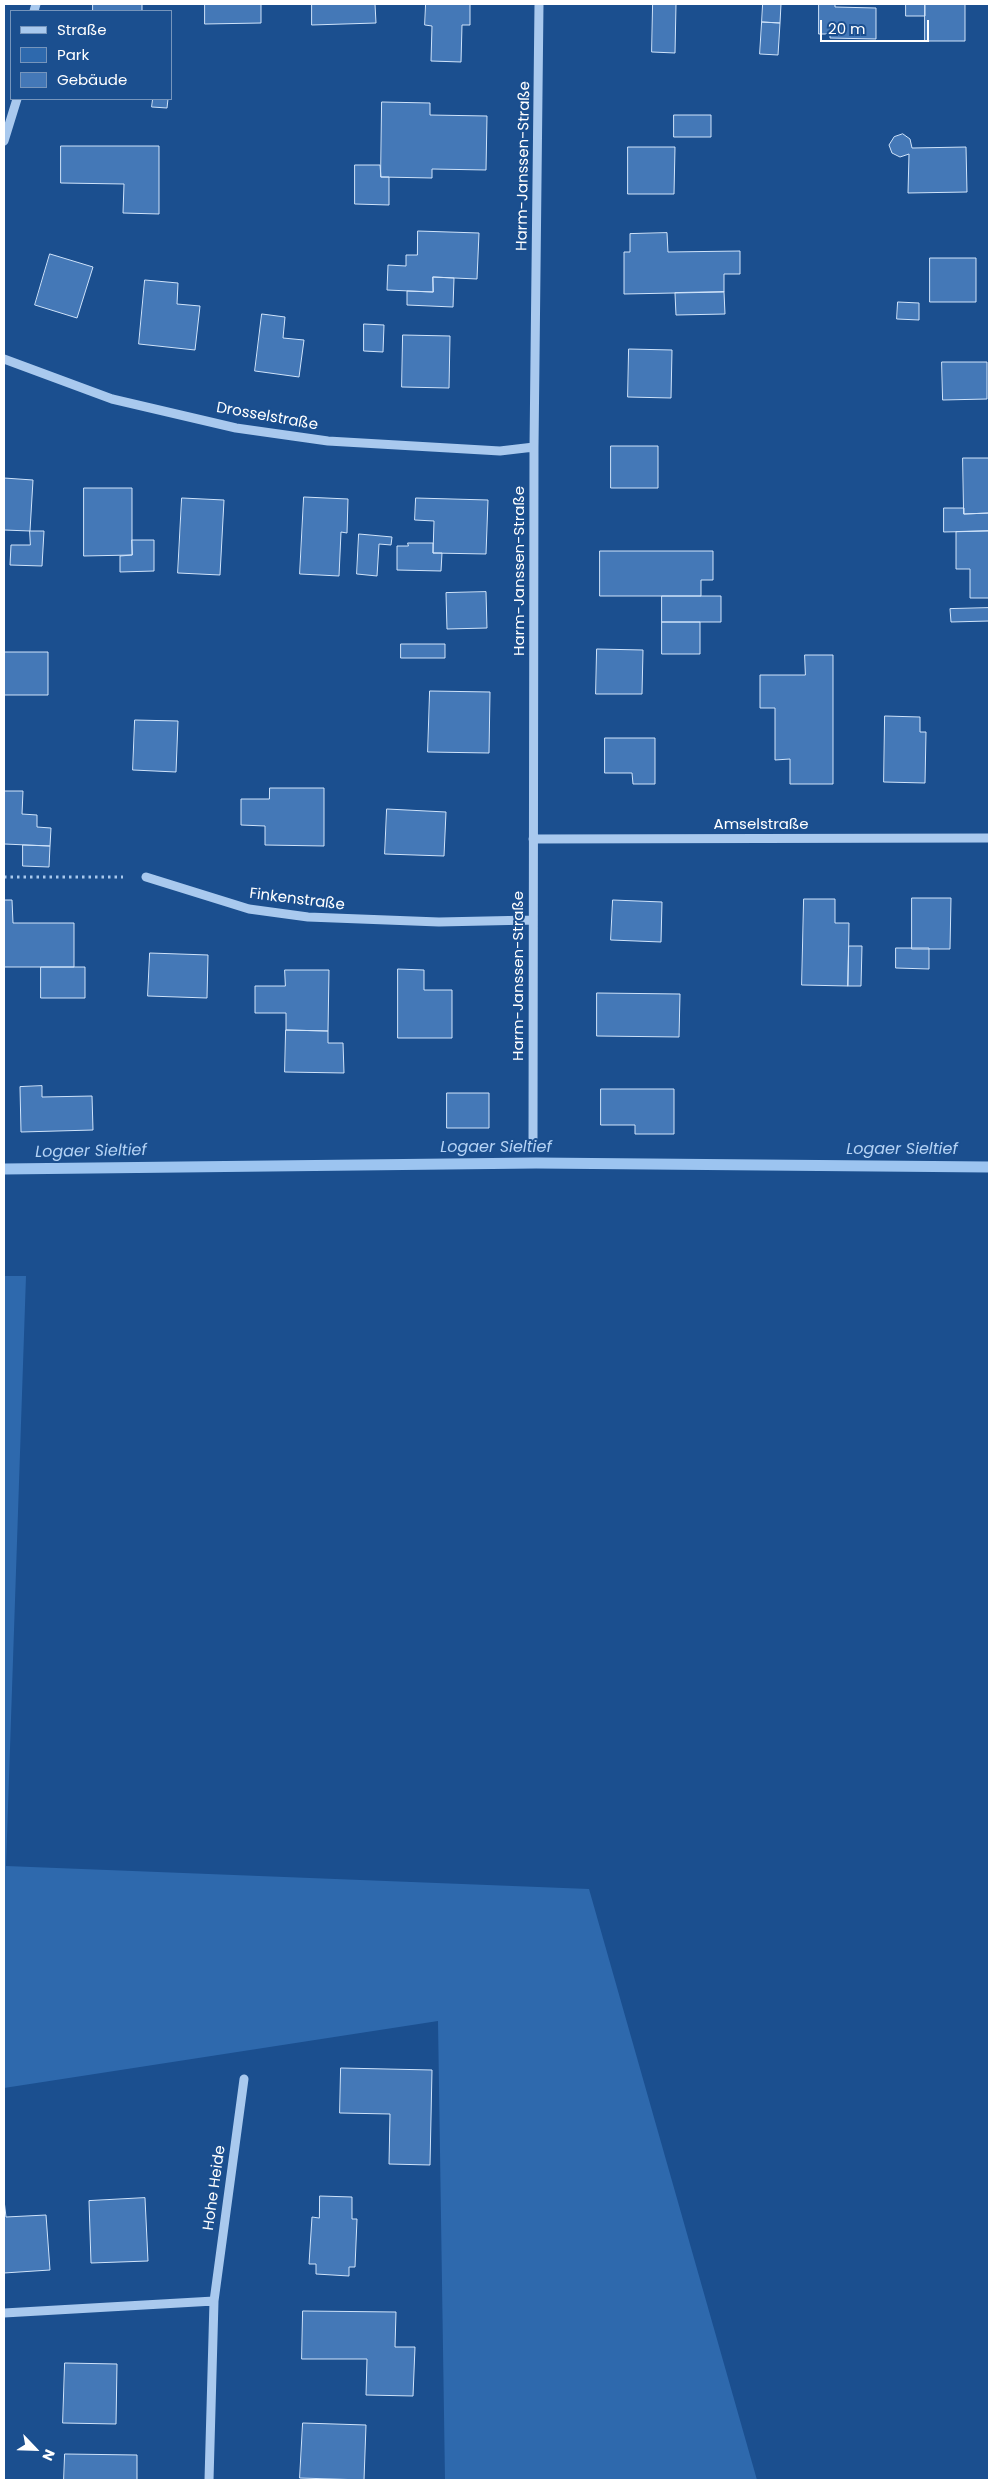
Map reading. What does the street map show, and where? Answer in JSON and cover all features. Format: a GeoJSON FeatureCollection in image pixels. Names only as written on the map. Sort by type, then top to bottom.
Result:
{"type":"FeatureCollection","features":[{"type":"Feature","properties":{"kind":"street","name":"Harm-Janssen-Straße"},"geometry":{"type":"LineString","coordinates":[[533,1138],[534,447],[539,4]]}},
{"type":"Feature","properties":{"kind":"street"},"geometry":{"type":"LineString","coordinates":[[4,141],[17,100]]}},
{"type":"Feature","properties":{"kind":"street","name":"Drosselstraße"},"geometry":{"type":"LineString","coordinates":[[4,359],[112,399],[236,428],[328,441],[500,451],[534,447]]}},
{"type":"Feature","properties":{"kind":"street","name":"Amselstraße"},"geometry":{"type":"LineString","coordinates":[[533,839],[989,838]]}},
{"type":"Feature","properties":{"kind":"street","name":"Finkenstraße"},"geometry":{"type":"LineString","coordinates":[[146,877],[249,909],[308,917],[439,922],[532,920]]}},
{"type":"Feature","properties":{"kind":"street","name":"Hohe Heide"},"geometry":{"type":"LineString","coordinates":[[208,2480],[214,2301],[244,2079]]}},
{"type":"Feature","properties":{"kind":"street"},"geometry":{"type":"LineString","coordinates":[[4,2313],[214,2301]]}},
{"type":"Feature","properties":{"kind":"path"},"geometry":{"type":"LineString","coordinates":[[4,878],[146,877]]}},
{"type":"Feature","properties":{"kind":"green space"},"geometry":{"type":"Polygon","coordinates":[[[4,1276],[26,1276],[6,1866],[589,1889],[757,2480],[445,2480],[438,2021],[4,2088],[4,1276]]]}},
{"type":"Feature","properties":{"kind":"building"},"geometry":{"type":"Polygon","coordinates":[[[93,4],[142,4],[142,10],[93,10],[93,4]]]}},
{"type":"Feature","properties":{"kind":"building"},"geometry":{"type":"Polygon","coordinates":[[[205,4],[261,4],[261,23],[205,24],[205,4]]]}},
{"type":"Feature","properties":{"kind":"building"},"geometry":{"type":"Polygon","coordinates":[[[312,4],[375,4],[376,23],[312,25],[312,4]]]}},
{"type":"Feature","properties":{"kind":"building"},"geometry":{"type":"Polygon","coordinates":[[[426,4],[470,4],[470,25],[462,25],[461,62],[431,61],[432,26],[425,25],[426,4]]]}},
{"type":"Feature","properties":{"kind":"building"},"geometry":{"type":"Polygon","coordinates":[[[653,4],[676,4],[675,53],[652,52],[653,4]]]}},
{"type":"Feature","properties":{"kind":"building"},"geometry":{"type":"Polygon","coordinates":[[[763,4],[781,4],[780,23],[762,22],[763,4]]]}},
{"type":"Feature","properties":{"kind":"building"},"geometry":{"type":"Polygon","coordinates":[[[819,4],[835,4],[835,7],[876,8],[876,39],[830,38],[830,34],[819,34],[819,4]]]}},
{"type":"Feature","properties":{"kind":"building"},"geometry":{"type":"Polygon","coordinates":[[[906,4],[925,4],[925,16],[906,16],[906,4]]]}},
{"type":"Feature","properties":{"kind":"building"},"geometry":{"type":"Polygon","coordinates":[[[925,4],[965,4],[965,41],[925,41],[925,4]]]}},
{"type":"Feature","properties":{"kind":"building"},"geometry":{"type":"Polygon","coordinates":[[[762,22],[780,23],[778,55],[760,54],[762,22]]]}},
{"type":"Feature","properties":{"kind":"building"},"geometry":{"type":"Polygon","coordinates":[[[153,100],[168,100],[167,108],[152,107],[153,100]]]}},
{"type":"Feature","properties":{"kind":"building"},"geometry":{"type":"Polygon","coordinates":[[[382,102],[430,103],[430,115],[487,116],[486,170],[432,169],[432,178],[381,177],[382,102]]]}},
{"type":"Feature","properties":{"kind":"building"},"geometry":{"type":"Polygon","coordinates":[[[674,115],[711,115],[711,137],[674,137],[674,115]]]}},
{"type":"Feature","properties":{"kind":"building"},"geometry":{"type":"Polygon","coordinates":[[[903,134],[910,139],[912,148],[966,147],[967,192],[908,193],[909,154],[900,157],[892,153],[889,145],[894,137],[903,134]]]}},
{"type":"Feature","properties":{"kind":"building"},"geometry":{"type":"Polygon","coordinates":[[[61,146],[159,146],[159,214],[123,213],[124,184],[61,183],[61,146]]]}},
{"type":"Feature","properties":{"kind":"building"},"geometry":{"type":"Polygon","coordinates":[[[628,147],[675,147],[674,194],[628,194],[628,147]]]}},
{"type":"Feature","properties":{"kind":"building"},"geometry":{"type":"Polygon","coordinates":[[[355,165],[380,165],[381,177],[389,177],[389,205],[355,204],[355,165]]]}},
{"type":"Feature","properties":{"kind":"building"},"geometry":{"type":"Polygon","coordinates":[[[418,231],[479,233],[477,279],[433,277],[433,292],[387,290],[388,265],[406,266],[406,255],[417,255],[418,231]]]}},
{"type":"Feature","properties":{"kind":"building"},"geometry":{"type":"Polygon","coordinates":[[[667,233],[668,252],[740,251],[740,274],[724,274],[724,292],[624,294],[624,252],[630,252],[630,234],[667,233]]]}},
{"type":"Feature","properties":{"kind":"building"},"geometry":{"type":"Polygon","coordinates":[[[50,254],[93,267],[77,318],[35,305],[50,254]]]}},
{"type":"Feature","properties":{"kind":"building"},"geometry":{"type":"Polygon","coordinates":[[[930,258],[976,258],[976,302],[930,302],[930,258]]]}},
{"type":"Feature","properties":{"kind":"building"},"geometry":{"type":"Polygon","coordinates":[[[433,277],[454,278],[453,307],[407,305],[407,291],[433,292],[433,277]]]}},
{"type":"Feature","properties":{"kind":"building"},"geometry":{"type":"Polygon","coordinates":[[[145,280],[178,283],[177,304],[200,306],[195,350],[139,344],[145,280]]]}},
{"type":"Feature","properties":{"kind":"building"},"geometry":{"type":"Polygon","coordinates":[[[724,292],[725,314],[676,315],[675,293],[724,292]]]}},
{"type":"Feature","properties":{"kind":"building"},"geometry":{"type":"Polygon","coordinates":[[[898,302],[919,303],[919,320],[897,319],[898,302]]]}},
{"type":"Feature","properties":{"kind":"building"},"geometry":{"type":"Polygon","coordinates":[[[262,314],[285,317],[283,338],[304,340],[299,377],[255,371],[262,314]]]}},
{"type":"Feature","properties":{"kind":"building"},"geometry":{"type":"Polygon","coordinates":[[[364,324],[384,325],[383,352],[364,351],[364,324]]]}},
{"type":"Feature","properties":{"kind":"building"},"geometry":{"type":"Polygon","coordinates":[[[403,335],[450,336],[449,388],[402,387],[403,335]]]}},
{"type":"Feature","properties":{"kind":"building"},"geometry":{"type":"Polygon","coordinates":[[[629,349],[672,350],[671,398],[628,397],[629,349]]]}},
{"type":"Feature","properties":{"kind":"building"},"geometry":{"type":"Polygon","coordinates":[[[942,362],[987,362],[987,399],[943,400],[942,362]]]}},
{"type":"Feature","properties":{"kind":"building"},"geometry":{"type":"Polygon","coordinates":[[[611,446],[658,446],[658,488],[611,488],[611,446]]]}},
{"type":"Feature","properties":{"kind":"building"},"geometry":{"type":"Polygon","coordinates":[[[963,458],[989,458],[989,513],[964,514],[963,458]]]}},
{"type":"Feature","properties":{"kind":"building"},"geometry":{"type":"Polygon","coordinates":[[[4,478],[33,480],[30,531],[4,530],[4,478]]]}},
{"type":"Feature","properties":{"kind":"building"},"geometry":{"type":"Polygon","coordinates":[[[84,488],[132,488],[132,555],[84,556],[84,488]]]}},
{"type":"Feature","properties":{"kind":"building"},"geometry":{"type":"Polygon","coordinates":[[[304,497],[348,499],[347,533],[341,532],[339,576],[300,574],[304,497]]]}},
{"type":"Feature","properties":{"kind":"building"},"geometry":{"type":"Polygon","coordinates":[[[182,498],[224,500],[220,575],[178,573],[182,498]]]}},
{"type":"Feature","properties":{"kind":"building"},"geometry":{"type":"Polygon","coordinates":[[[416,498],[488,500],[486,554],[433,553],[434,521],[415,520],[416,498]]]}},
{"type":"Feature","properties":{"kind":"building"},"geometry":{"type":"Polygon","coordinates":[[[944,508],[964,508],[964,514],[989,513],[989,531],[944,532],[944,508]]]}},
{"type":"Feature","properties":{"kind":"building"},"geometry":{"type":"Polygon","coordinates":[[[30,531],[44,531],[42,566],[10,565],[11,545],[30,545],[30,531]]]}},
{"type":"Feature","properties":{"kind":"building"},"geometry":{"type":"Polygon","coordinates":[[[989,531],[989,598],[970,598],[970,569],[956,569],[956,532],[989,531]]]}},
{"type":"Feature","properties":{"kind":"building"},"geometry":{"type":"Polygon","coordinates":[[[359,534],[392,537],[391,545],[379,544],[377,576],[357,574],[359,534]]]}},
{"type":"Feature","properties":{"kind":"building"},"geometry":{"type":"Polygon","coordinates":[[[132,540],[154,540],[154,571],[120,572],[120,556],[132,555],[132,540]]]}},
{"type":"Feature","properties":{"kind":"building"},"geometry":{"type":"Polygon","coordinates":[[[408,543],[433,543],[433,553],[442,553],[441,571],[397,570],[397,546],[408,546],[408,543]]]}},
{"type":"Feature","properties":{"kind":"building"},"geometry":{"type":"Polygon","coordinates":[[[600,551],[713,551],[713,580],[701,580],[701,596],[600,596],[600,551]]]}},
{"type":"Feature","properties":{"kind":"building"},"geometry":{"type":"Polygon","coordinates":[[[486,592],[487,628],[447,629],[446,593],[486,592]]]}},
{"type":"Feature","properties":{"kind":"building"},"geometry":{"type":"Polygon","coordinates":[[[662,596],[721,596],[721,622],[662,622],[662,596]]]}},
{"type":"Feature","properties":{"kind":"building"},"geometry":{"type":"Polygon","coordinates":[[[989,608],[989,621],[951,622],[950,609],[989,608]]]}},
{"type":"Feature","properties":{"kind":"building"},"geometry":{"type":"Polygon","coordinates":[[[662,622],[700,622],[700,654],[662,654],[662,622]]]}},
{"type":"Feature","properties":{"kind":"building"},"geometry":{"type":"Polygon","coordinates":[[[401,644],[445,644],[445,658],[401,658],[401,644]]]}},
{"type":"Feature","properties":{"kind":"building"},"geometry":{"type":"Polygon","coordinates":[[[597,649],[643,650],[642,694],[596,694],[597,649]]]}},
{"type":"Feature","properties":{"kind":"building"},"geometry":{"type":"Polygon","coordinates":[[[4,652],[48,652],[48,695],[4,695],[4,652]]]}},
{"type":"Feature","properties":{"kind":"building"},"geometry":{"type":"Polygon","coordinates":[[[805,655],[833,655],[833,784],[790,784],[790,759],[775,760],[775,708],[760,708],[760,675],[805,675],[805,655]]]}},
{"type":"Feature","properties":{"kind":"building"},"geometry":{"type":"Polygon","coordinates":[[[430,691],[490,692],[489,753],[428,752],[430,691]]]}},
{"type":"Feature","properties":{"kind":"building"},"geometry":{"type":"Polygon","coordinates":[[[885,716],[920,717],[920,732],[926,732],[925,783],[884,782],[885,716]]]}},
{"type":"Feature","properties":{"kind":"building"},"geometry":{"type":"Polygon","coordinates":[[[135,720],[178,721],[176,772],[133,770],[135,720]]]}},
{"type":"Feature","properties":{"kind":"building"},"geometry":{"type":"Polygon","coordinates":[[[605,738],[655,738],[655,784],[633,784],[632,773],[605,773],[605,738]]]}},
{"type":"Feature","properties":{"kind":"building"},"geometry":{"type":"Polygon","coordinates":[[[270,788],[324,788],[324,846],[265,845],[265,826],[241,825],[241,799],[269,799],[270,788]]]}},
{"type":"Feature","properties":{"kind":"building"},"geometry":{"type":"Polygon","coordinates":[[[4,791],[23,791],[22,814],[37,815],[37,827],[51,828],[50,846],[4,844],[4,791]]]}},
{"type":"Feature","properties":{"kind":"building"},"geometry":{"type":"Polygon","coordinates":[[[387,809],[446,812],[444,856],[385,854],[387,809]]]}},
{"type":"Feature","properties":{"kind":"building"},"geometry":{"type":"Polygon","coordinates":[[[23,845],[50,846],[49,867],[23,866],[23,845]]]}},
{"type":"Feature","properties":{"kind":"building"},"geometry":{"type":"Polygon","coordinates":[[[912,898],[951,898],[950,949],[912,949],[912,898]]]}},
{"type":"Feature","properties":{"kind":"building"},"geometry":{"type":"Polygon","coordinates":[[[804,899],[835,899],[835,923],[849,923],[848,986],[802,985],[804,899]]]}},
{"type":"Feature","properties":{"kind":"building"},"geometry":{"type":"Polygon","coordinates":[[[4,900],[12,900],[13,923],[74,923],[74,967],[4,967],[4,900]]]}},
{"type":"Feature","properties":{"kind":"building"},"geometry":{"type":"Polygon","coordinates":[[[613,900],[662,902],[661,942],[611,940],[613,900]]]}},
{"type":"Feature","properties":{"kind":"building"},"geometry":{"type":"Polygon","coordinates":[[[849,946],[862,946],[861,986],[848,986],[849,946]]]}},
{"type":"Feature","properties":{"kind":"building"},"geometry":{"type":"Polygon","coordinates":[[[896,948],[929,948],[929,969],[896,968],[896,948]]]}},
{"type":"Feature","properties":{"kind":"building"},"geometry":{"type":"Polygon","coordinates":[[[150,953],[208,955],[207,998],[148,996],[150,953]]]}},
{"type":"Feature","properties":{"kind":"building"},"geometry":{"type":"Polygon","coordinates":[[[41,967],[85,967],[85,998],[41,998],[41,967]]]}},
{"type":"Feature","properties":{"kind":"building"},"geometry":{"type":"Polygon","coordinates":[[[398,969],[424,970],[424,990],[452,990],[452,1038],[398,1038],[398,969]]]}},
{"type":"Feature","properties":{"kind":"building"},"geometry":{"type":"Polygon","coordinates":[[[285,970],[329,970],[328,1031],[286,1030],[286,1013],[255,1013],[255,986],[285,986],[285,970]]]}},
{"type":"Feature","properties":{"kind":"building"},"geometry":{"type":"Polygon","coordinates":[[[597,993],[680,994],[679,1037],[597,1036],[597,993]]]}},
{"type":"Feature","properties":{"kind":"building"},"geometry":{"type":"Polygon","coordinates":[[[286,1030],[328,1031],[328,1043],[343,1043],[344,1073],[285,1072],[286,1030]]]}},
{"type":"Feature","properties":{"kind":"building"},"geometry":{"type":"Polygon","coordinates":[[[42,1086],[42,1097],[92,1096],[93,1130],[21,1132],[20,1087],[42,1086]]]}},
{"type":"Feature","properties":{"kind":"building"},"geometry":{"type":"Polygon","coordinates":[[[601,1089],[674,1089],[674,1134],[635,1134],[635,1125],[601,1125],[601,1089]]]}},
{"type":"Feature","properties":{"kind":"building"},"geometry":{"type":"Polygon","coordinates":[[[447,1093],[489,1093],[489,1128],[447,1128],[447,1093]]]}},
{"type":"Feature","properties":{"kind":"building"},"geometry":{"type":"Polygon","coordinates":[[[341,2068],[432,2070],[430,2165],[389,2164],[390,2114],[340,2113],[341,2068]]]}},
{"type":"Feature","properties":{"kind":"building"},"geometry":{"type":"Polygon","coordinates":[[[320,2196],[352,2197],[352,2219],[357,2219],[355,2267],[349,2267],[349,2276],[316,2274],[316,2264],[309,2264],[312,2217],[319,2218],[320,2196]]]}},
{"type":"Feature","properties":{"kind":"building"},"geometry":{"type":"Polygon","coordinates":[[[145,2198],[148,2261],[91,2263],[89,2201],[145,2198]]]}},
{"type":"Feature","properties":{"kind":"building"},"geometry":{"type":"Polygon","coordinates":[[[4,2200],[6,2217],[46,2215],[50,2270],[4,2273],[4,2200]]]}},
{"type":"Feature","properties":{"kind":"building"},"geometry":{"type":"Polygon","coordinates":[[[303,2311],[396,2312],[395,2347],[415,2347],[413,2396],[366,2395],[367,2359],[302,2359],[303,2311]]]}},
{"type":"Feature","properties":{"kind":"building"},"geometry":{"type":"Polygon","coordinates":[[[65,2363],[117,2364],[116,2424],[63,2423],[65,2363]]]}},
{"type":"Feature","properties":{"kind":"building"},"geometry":{"type":"Polygon","coordinates":[[[303,2423],[366,2425],[364,2480],[300,2478],[303,2423]]]}},
{"type":"Feature","properties":{"kind":"building"},"geometry":{"type":"Polygon","coordinates":[[[65,2454],[137,2455],[137,2480],[64,2480],[65,2454]]]}},
{"type":"Feature","properties":{"kind":"waterway","name":"Logaer Sieltief"},"geometry":{"type":"LineString","coordinates":[[4,1169],[536,1163],[989,1167]]}}]}
